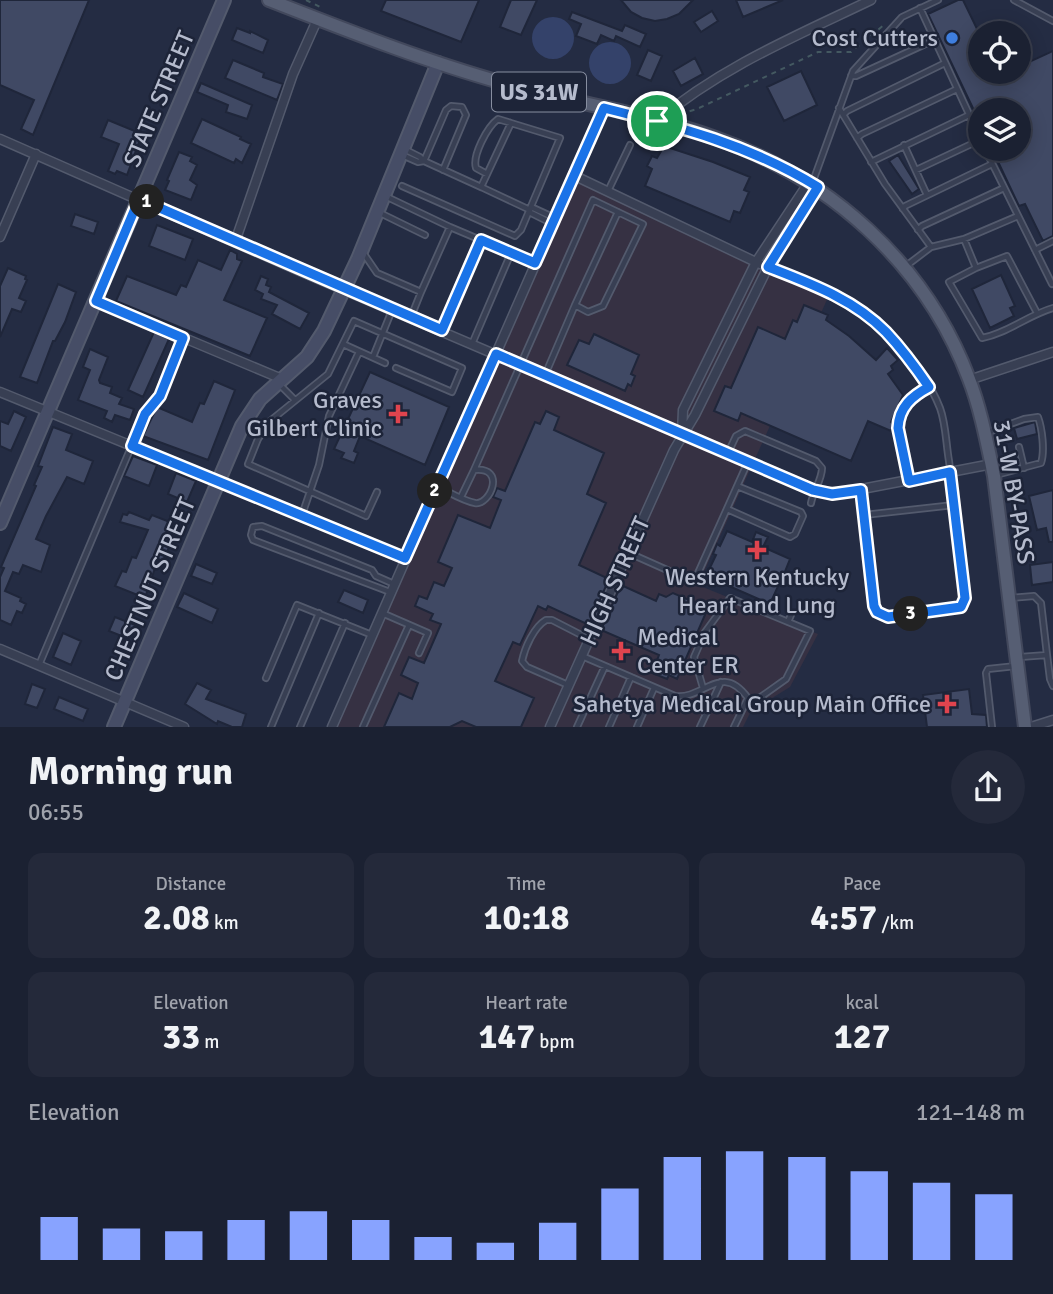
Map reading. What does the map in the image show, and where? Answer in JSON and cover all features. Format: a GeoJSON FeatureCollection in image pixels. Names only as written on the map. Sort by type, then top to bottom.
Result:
{"type":"FeatureCollection","features":[{"type":"Feature","properties":{"kind":"main road","name":"31-W BY-PASS"},"geometry":{"type":"LineString","coordinates":[[269,0],[297,10],[320,14],[438,63],[504,83],[657,121],[746,149],[813,184],[869,228],[904,268],[948,332],[970,380],[993,470],[1025,727]]}},
{"type":"Feature","properties":{"kind":"main road"},"geometry":{"type":"LineString","coordinates":[[285,0],[297,10]]}},
{"type":"Feature","properties":{"kind":"street","name":"STATE STREET"},"geometry":{"type":"LineString","coordinates":[[0,523],[224,0]]}},
{"type":"Feature","properties":{"kind":"street"},"geometry":{"type":"LineString","coordinates":[[657,121],[687,96],[743,61],[871,0]]}},
{"type":"Feature","properties":{"kind":"street"},"geometry":{"type":"LineString","coordinates":[[235,242],[293,74],[320,14]]}},
{"type":"Feature","properties":{"kind":"street","name":"CHESTNUT STREET"},"geometry":{"type":"LineString","coordinates":[[114,727],[218,482],[251,412],[260,399],[312,351],[324,331],[362,250],[438,63]]}},
{"type":"Feature","properties":{"kind":"street"},"geometry":{"type":"LineString","coordinates":[[332,727],[604,108]]}},
{"type":"Feature","properties":{"kind":"street"},"geometry":{"type":"LineString","coordinates":[[0,139],[392,310],[640,412],[682,435],[813,490],[832,494],[950,472],[993,470]]}},
{"type":"Feature","properties":{"kind":"street"},"geometry":{"type":"LineString","coordinates":[[0,237],[36,154]]}},
{"type":"Feature","properties":{"kind":"street"},"geometry":{"type":"LineString","coordinates":[[573,175],[768,267]]}},
{"type":"Feature","properties":{"kind":"street"},"geometry":{"type":"LineString","coordinates":[[682,435],[683,410],[756,262],[813,184]]}},
{"type":"Feature","properties":{"kind":"street"},"geometry":{"type":"LineString","coordinates":[[682,435],[695,415],[768,267],[813,184]]}},
{"type":"Feature","properties":{"kind":"street"},"geometry":{"type":"LineString","coordinates":[[96,301],[280,381]]}},
{"type":"Feature","properties":{"kind":"street"},"geometry":{"type":"LineString","coordinates":[[970,380],[1053,352]]}},
{"type":"Feature","properties":{"kind":"street"},"geometry":{"type":"LineString","coordinates":[[0,392],[405,558]]}},
{"type":"Feature","properties":{"kind":"street","name":"HIGH STREET"},"geometry":{"type":"LineString","coordinates":[[550,727],[682,435]]}},
{"type":"Feature","properties":{"kind":"street"},"geometry":{"type":"LineString","coordinates":[[0,649],[184,727]]}},
{"type":"Feature","properties":{"kind":"street"},"geometry":{"type":"LineString","coordinates":[[1031,727],[1050,723]]}},
{"type":"Feature","properties":{"kind":"lane"},"geometry":{"type":"LineString","coordinates":[[813,184],[851,76],[902,17],[938,0]]}},
{"type":"Feature","properties":{"kind":"lane"},"geometry":{"type":"LineString","coordinates":[[1014,0],[1053,21]]}},
{"type":"Feature","properties":{"kind":"lane"},"geometry":{"type":"LineString","coordinates":[[920,8],[968,113]]}},
{"type":"Feature","properties":{"kind":"lane"},"geometry":{"type":"LineString","coordinates":[[851,76],[934,40]]}},
{"type":"Feature","properties":{"kind":"lane"},"geometry":{"type":"LineString","coordinates":[[843,115],[945,63]]}},
{"type":"Feature","properties":{"kind":"lane"},"geometry":{"type":"LineString","coordinates":[[857,138],[957,89]]}},
{"type":"Feature","properties":{"kind":"lane"},"geometry":{"type":"LineString","coordinates":[[424,161],[446,110],[451,106],[462,107],[466,115],[443,170]]}},
{"type":"Feature","properties":{"kind":"lane"},"geometry":{"type":"LineString","coordinates":[[838,107],[871,162],[931,247]]}},
{"type":"Feature","properties":{"kind":"lane"},"geometry":{"type":"LineString","coordinates":[[871,162],[968,115]]}},
{"type":"Feature","properties":{"kind":"lane"},"geometry":{"type":"LineString","coordinates":[[402,186],[514,236],[521,230],[561,138],[498,119],[490,127],[474,160],[476,168],[487,174]]}},
{"type":"Feature","properties":{"kind":"lane"},"geometry":{"type":"LineString","coordinates":[[481,187],[511,123]]}},
{"type":"Feature","properties":{"kind":"lane"},"geometry":{"type":"LineString","coordinates":[[608,191],[630,145]]}},
{"type":"Feature","properties":{"kind":"lane"},"geometry":{"type":"LineString","coordinates":[[904,145],[927,195]]}},
{"type":"Feature","properties":{"kind":"lane"},"geometry":{"type":"LineString","coordinates":[[916,170],[968,145]]}},
{"type":"Feature","properties":{"kind":"lane"},"geometry":{"type":"LineString","coordinates":[[402,152],[420,157],[554,221]]}},
{"type":"Feature","properties":{"kind":"lane"},"geometry":{"type":"LineString","coordinates":[[991,161],[1053,285]]}},
{"type":"Feature","properties":{"kind":"lane"},"geometry":{"type":"LineString","coordinates":[[903,209],[992,164]]}},
{"type":"Feature","properties":{"kind":"lane"},"geometry":{"type":"LineString","coordinates":[[918,230],[1004,188]]}},
{"type":"Feature","properties":{"kind":"lane"},"geometry":{"type":"LineString","coordinates":[[384,195],[535,263]]}},
{"type":"Feature","properties":{"kind":"lane"},"geometry":{"type":"LineString","coordinates":[[461,497],[593,200],[643,224],[603,306],[588,312],[575,305]]}},
{"type":"Feature","properties":{"kind":"lane"},"geometry":{"type":"LineString","coordinates":[[377,212],[425,235]]}},
{"type":"Feature","properties":{"kind":"lane"},"geometry":{"type":"LineString","coordinates":[[545,375],[618,212]]}},
{"type":"Feature","properties":{"kind":"lane"},"geometry":{"type":"LineString","coordinates":[[904,268],[931,247],[964,239],[1017,216]]}},
{"type":"Feature","properties":{"kind":"lane"},"geometry":{"type":"LineString","coordinates":[[411,317],[450,227]]}},
{"type":"Feature","properties":{"kind":"lane"},"geometry":{"type":"LineString","coordinates":[[964,239],[976,268]]}},
{"type":"Feature","properties":{"kind":"lane"},"geometry":{"type":"LineString","coordinates":[[442,330],[481,240]]}},
{"type":"Feature","properties":{"kind":"lane"},"geometry":{"type":"LineString","coordinates":[[1035,250],[1053,241]]}},
{"type":"Feature","properties":{"kind":"lane"},"geometry":{"type":"LineString","coordinates":[[362,250],[377,273],[421,292]]}},
{"type":"Feature","properties":{"kind":"lane"},"geometry":{"type":"LineString","coordinates":[[472,344],[511,253]]}},
{"type":"Feature","properties":{"kind":"lane"},"geometry":{"type":"LineString","coordinates":[[1037,313],[1007,256],[950,282],[982,338],[995,335],[1037,313],[1053,308]]}},
{"type":"Feature","properties":{"kind":"lane"},"geometry":{"type":"LineString","coordinates":[[768,267],[831,293],[857,309],[884,330],[929,387],[941,410],[964,604],[955,608],[888,617],[877,612],[874,606],[861,490]]}},
{"type":"Feature","properties":{"kind":"lane"},"geometry":{"type":"LineString","coordinates":[[373,357],[392,310]]}},
{"type":"Feature","properties":{"kind":"lane"},"geometry":{"type":"LineString","coordinates":[[377,492],[366,516],[248,464],[258,439],[270,421],[328,373],[354,321],[462,368],[452,391],[396,368]]}},
{"type":"Feature","properties":{"kind":"lane"},"geometry":{"type":"LineString","coordinates":[[39,666],[145,414],[160,396],[183,338]]}},
{"type":"Feature","properties":{"kind":"lane"},"geometry":{"type":"LineString","coordinates":[[343,344],[384,363]]}},
{"type":"Feature","properties":{"kind":"lane"},"geometry":{"type":"LineString","coordinates":[[302,516],[319,465],[329,416],[359,352]]}},
{"type":"Feature","properties":{"kind":"lane"},"geometry":{"type":"LineString","coordinates":[[280,381],[295,400]]}},
{"type":"Feature","properties":{"kind":"lane"},"geometry":{"type":"LineString","coordinates":[[909,481],[898,422],[909,399],[929,387]]}},
{"type":"Feature","properties":{"kind":"lane"},"geometry":{"type":"LineString","coordinates":[[985,433],[1024,419],[1038,417],[1044,432],[1041,463],[1024,468],[993,470]]}},
{"type":"Feature","properties":{"kind":"lane"},"geometry":{"type":"LineString","coordinates":[[728,455],[736,436],[741,432],[752,432],[820,464],[822,474],[813,490],[811,503]]}},
{"type":"Feature","properties":{"kind":"lane"},"geometry":{"type":"LineString","coordinates":[[1019,447],[1024,468]]}},
{"type":"Feature","properties":{"kind":"lane"},"geometry":{"type":"LineString","coordinates":[[628,552],[694,582],[747,464]]}},
{"type":"Feature","properties":{"kind":"lane"},"geometry":{"type":"LineString","coordinates":[[437,486],[475,503],[481,503],[490,492],[494,477],[489,472],[474,470]]}},
{"type":"Feature","properties":{"kind":"lane"},"geometry":{"type":"LineString","coordinates":[[727,509],[790,537],[795,534],[803,516],[801,512],[737,486]]}},
{"type":"Feature","properties":{"kind":"lane"},"geometry":{"type":"LineString","coordinates":[[864,516],[954,505]]}},
{"type":"Feature","properties":{"kind":"lane"},"geometry":{"type":"LineString","coordinates":[[262,526],[372,570],[392,588],[253,540],[253,527],[262,526]]}},
{"type":"Feature","properties":{"kind":"lane"},"geometry":{"type":"LineString","coordinates":[[582,656],[654,688],[682,697],[721,682],[732,684],[755,701],[786,680],[810,631],[730,598],[705,632],[694,657],[703,688]]}},
{"type":"Feature","properties":{"kind":"lane"},"geometry":{"type":"LineString","coordinates":[[1010,598],[1038,598],[1053,685]]}},
{"type":"Feature","properties":{"kind":"lane"},"geometry":{"type":"LineString","coordinates":[[266,678],[297,605],[372,635]]}},
{"type":"Feature","properties":{"kind":"lane"},"geometry":{"type":"LineString","coordinates":[[271,727],[319,613]]}},
{"type":"Feature","properties":{"kind":"lane"},"geometry":{"type":"LineString","coordinates":[[381,613],[428,633],[419,653]]}},
{"type":"Feature","properties":{"kind":"lane"},"geometry":{"type":"LineString","coordinates":[[788,622],[791,615]]}},
{"type":"Feature","properties":{"kind":"lane"},"geometry":{"type":"LineString","coordinates":[[569,685],[527,667],[522,657],[537,627],[546,620],[552,620],[589,639]]}},
{"type":"Feature","properties":{"kind":"lane"},"geometry":{"type":"LineString","coordinates":[[300,727],[345,623]]}},
{"type":"Feature","properties":{"kind":"lane"},"geometry":{"type":"LineString","coordinates":[[363,727],[409,625]]}},
{"type":"Feature","properties":{"kind":"lane"},"geometry":{"type":"LineString","coordinates":[[992,727],[986,673],[988,669],[1047,655]]}},
{"type":"Feature","properties":{"kind":"lane"},"geometry":{"type":"LineString","coordinates":[[578,727],[605,666]]}},
{"type":"Feature","properties":{"kind":"lane"},"geometry":{"type":"LineString","coordinates":[[609,727],[631,677]]}},
{"type":"Feature","properties":{"kind":"lane"},"geometry":{"type":"LineString","coordinates":[[700,727],[721,682]]}},
{"type":"Feature","properties":{"kind":"lane"},"geometry":{"type":"LineString","coordinates":[[638,727],[654,688]]}},
{"type":"Feature","properties":{"kind":"lane"},"geometry":{"type":"LineString","coordinates":[[734,727],[748,698]]}},
{"type":"Feature","properties":{"kind":"path"},"geometry":{"type":"LineString","coordinates":[[306,0],[320,14]]}},
{"type":"Feature","properties":{"kind":"path"},"geometry":{"type":"LineString","coordinates":[[668,111],[680,114],[697,109],[818,52],[851,52],[889,21],[902,17]]}},
{"type":"Feature","properties":{"kind":"shaded area"},"geometry":{"type":"Polygon","coordinates":[[[573,175],[830,293],[698,585],[818,634],[790,687],[751,711],[743,727],[332,727],[573,175]]]}},
{"type":"Feature","properties":{"kind":"water"},"geometry":{"type":"Polygon","coordinates":[[[553,17],[568,23],[574,38],[568,53],[553,59],[538,53],[532,38],[538,23],[553,17]]]}},
{"type":"Feature","properties":{"kind":"water"},"geometry":{"type":"Polygon","coordinates":[[[610,42],[625,48],[631,63],[625,78],[610,84],[595,78],[589,63],[595,48],[610,42]]]}},
{"type":"Feature","properties":{"kind":"building"},"geometry":{"type":"Polygon","coordinates":[[[0,0],[89,0],[33,135],[21,129],[34,100],[0,85],[0,0]]]}},
{"type":"Feature","properties":{"kind":"building"},"geometry":{"type":"Polygon","coordinates":[[[386,0],[479,0],[461,42],[381,11],[386,0]]]}},
{"type":"Feature","properties":{"kind":"building"},"geometry":{"type":"Polygon","coordinates":[[[511,0],[537,0],[521,35],[500,27],[511,0]]]}},
{"type":"Feature","properties":{"kind":"building"},"geometry":{"type":"Polygon","coordinates":[[[621,0],[693,0],[679,14],[655,21],[631,12],[621,0]]]}},
{"type":"Feature","properties":{"kind":"building"},"geometry":{"type":"Polygon","coordinates":[[[736,0],[783,0],[743,17],[736,0]]]}},
{"type":"Feature","properties":{"kind":"building"},"geometry":{"type":"Polygon","coordinates":[[[963,0],[973,21],[968,21],[968,84],[1031,84],[1031,61],[1053,51],[1053,236],[1043,241],[1025,204],[1019,206],[998,161],[1031,161],[1031,98],[968,98],[928,14],[963,0]]]}},
{"type":"Feature","properties":{"kind":"building"},"geometry":{"type":"Polygon","coordinates":[[[712,11],[718,21],[701,32],[694,22],[712,11]]]}},
{"type":"Feature","properties":{"kind":"building"},"geometry":{"type":"Polygon","coordinates":[[[572,12],[622,31],[625,25],[646,34],[640,47],[616,36],[614,41],[601,35],[597,44],[576,36],[581,24],[569,19],[572,12]]]}},
{"type":"Feature","properties":{"kind":"building"},"geometry":{"type":"Polygon","coordinates":[[[237,28],[268,40],[263,53],[232,40],[237,28]]]}},
{"type":"Feature","properties":{"kind":"building"},"geometry":{"type":"Polygon","coordinates":[[[648,50],[662,56],[651,81],[637,75],[648,50]]]}},
{"type":"Feature","properties":{"kind":"building"},"geometry":{"type":"Polygon","coordinates":[[[695,58],[703,74],[681,86],[673,71],[695,58]]]}},
{"type":"Feature","properties":{"kind":"building"},"geometry":{"type":"Polygon","coordinates":[[[233,60],[264,73],[263,77],[283,84],[277,100],[225,78],[233,60]]]}},
{"type":"Feature","properties":{"kind":"building"},"geometry":{"type":"Polygon","coordinates":[[[801,71],[817,105],[784,121],[767,87],[801,71]]]}},
{"type":"Feature","properties":{"kind":"building"},"geometry":{"type":"Polygon","coordinates":[[[201,83],[252,105],[247,119],[226,112],[228,105],[197,92],[201,83]]]}},
{"type":"Feature","properties":{"kind":"building"},"geometry":{"type":"Polygon","coordinates":[[[202,119],[251,144],[242,163],[236,159],[234,163],[191,143],[202,119]]]}},
{"type":"Feature","properties":{"kind":"building"},"geometry":{"type":"Polygon","coordinates":[[[108,120],[142,134],[127,175],[108,171],[119,144],[101,137],[108,120]]]}},
{"type":"Feature","properties":{"kind":"building"},"geometry":{"type":"Polygon","coordinates":[[[664,146],[750,177],[744,190],[749,192],[740,213],[734,211],[730,222],[645,186],[652,169],[647,166],[652,156],[657,158],[664,146]]]}},
{"type":"Feature","properties":{"kind":"building"},"geometry":{"type":"Polygon","coordinates":[[[179,152],[192,157],[190,161],[197,165],[190,180],[197,185],[191,200],[165,190],[179,152]]]}},
{"type":"Feature","properties":{"kind":"building"},"geometry":{"type":"Polygon","coordinates":[[[898,155],[919,189],[912,194],[889,161],[898,155]]]}},
{"type":"Feature","properties":{"kind":"building"},"geometry":{"type":"Polygon","coordinates":[[[75,214],[98,222],[94,234],[71,226],[75,214]]]}},
{"type":"Feature","properties":{"kind":"building"},"geometry":{"type":"Polygon","coordinates":[[[157,225],[193,239],[185,260],[149,246],[157,225]]]}},
{"type":"Feature","properties":{"kind":"building"},"geometry":{"type":"Polygon","coordinates":[[[230,250],[242,261],[224,300],[267,318],[250,356],[116,301],[127,276],[176,295],[181,285],[186,287],[198,260],[221,270],[230,250]]]}},
{"type":"Feature","properties":{"kind":"building"},"geometry":{"type":"Polygon","coordinates":[[[8,268],[26,276],[27,280],[19,298],[26,301],[21,312],[12,309],[0,337],[0,286],[8,268]]]}},
{"type":"Feature","properties":{"kind":"building"},"geometry":{"type":"Polygon","coordinates":[[[1001,275],[1015,306],[1010,308],[1014,316],[990,328],[972,289],[1001,275]]]}},
{"type":"Feature","properties":{"kind":"building"},"geometry":{"type":"Polygon","coordinates":[[[261,276],[268,279],[266,285],[271,287],[269,292],[309,313],[300,329],[272,314],[277,305],[261,299],[263,294],[255,290],[261,276]]]}},
{"type":"Feature","properties":{"kind":"building"},"geometry":{"type":"Polygon","coordinates":[[[58,284],[76,292],[37,383],[20,377],[58,284]]]}},
{"type":"Feature","properties":{"kind":"building"},"geometry":{"type":"Polygon","coordinates":[[[804,305],[828,315],[826,320],[876,360],[887,348],[898,360],[891,366],[893,370],[888,374],[903,395],[891,422],[894,425],[891,431],[868,421],[851,461],[741,413],[738,421],[714,411],[725,386],[731,388],[758,327],[785,339],[793,320],[797,322],[804,305]]]}},
{"type":"Feature","properties":{"kind":"building"},"geometry":{"type":"Polygon","coordinates":[[[154,332],[169,339],[143,397],[128,390],[154,332]]]}},
{"type":"Feature","properties":{"kind":"building"},"geometry":{"type":"Polygon","coordinates":[[[594,334],[639,355],[631,374],[635,376],[631,386],[628,384],[625,391],[567,365],[579,340],[589,344],[594,334]]]}},
{"type":"Feature","properties":{"kind":"building"},"geometry":{"type":"Polygon","coordinates":[[[90,349],[108,357],[100,383],[112,387],[110,393],[122,398],[119,404],[134,409],[130,420],[115,415],[112,422],[104,418],[107,411],[78,400],[90,370],[83,367],[90,349]]]}},
{"type":"Feature","properties":{"kind":"building","name":"Graves Gilbert Clinic"},"geometry":{"type":"Polygon","coordinates":[[[370,372],[449,407],[425,465],[360,436],[354,451],[358,453],[354,463],[341,458],[344,453],[334,449],[370,372]]]}},
{"type":"Feature","properties":{"kind":"building"},"geometry":{"type":"Polygon","coordinates":[[[214,381],[235,390],[208,460],[143,436],[157,407],[192,422],[214,381]]]}},
{"type":"Feature","properties":{"kind":"building"},"geometry":{"type":"Polygon","coordinates":[[[14,411],[26,417],[11,451],[0,446],[0,421],[8,424],[14,411]]]}},
{"type":"Feature","properties":{"kind":"building"},"geometry":{"type":"Polygon","coordinates":[[[546,411],[559,417],[554,430],[604,453],[587,494],[606,503],[579,565],[609,579],[589,625],[548,606],[546,610],[538,606],[520,645],[513,642],[495,681],[534,698],[521,727],[476,727],[462,721],[450,727],[384,727],[399,693],[412,699],[418,683],[401,675],[409,657],[424,663],[441,624],[430,620],[433,614],[415,606],[419,596],[427,599],[434,582],[444,586],[452,568],[438,562],[458,515],[490,528],[501,500],[493,497],[497,488],[505,491],[535,422],[540,424],[546,411]]]}},
{"type":"Feature","properties":{"kind":"building"},"geometry":{"type":"Polygon","coordinates":[[[1035,422],[1037,434],[1017,439],[1014,428],[1035,422]]]}},
{"type":"Feature","properties":{"kind":"building"},"geometry":{"type":"Polygon","coordinates":[[[53,427],[72,434],[66,450],[93,461],[84,484],[67,477],[46,516],[36,539],[50,545],[41,572],[23,565],[19,574],[13,572],[5,591],[21,598],[20,601],[26,604],[22,613],[17,611],[11,625],[0,620],[0,577],[4,568],[1,567],[36,486],[34,485],[42,467],[38,466],[53,427]]]}},
{"type":"Feature","properties":{"kind":"building"},"geometry":{"type":"Polygon","coordinates":[[[133,456],[157,465],[149,486],[124,476],[133,456]]]}},
{"type":"Feature","properties":{"kind":"building"},"geometry":{"type":"Polygon","coordinates":[[[176,473],[196,481],[187,502],[168,494],[176,473]]]}},
{"type":"Feature","properties":{"kind":"building"},"geometry":{"type":"Polygon","coordinates":[[[1053,490],[1053,542],[1049,542],[1046,528],[1037,530],[1029,496],[1053,490]]]}},
{"type":"Feature","properties":{"kind":"building"},"geometry":{"type":"Polygon","coordinates":[[[129,512],[149,520],[152,515],[175,524],[167,543],[170,545],[163,561],[158,559],[145,598],[115,586],[122,571],[126,572],[132,557],[136,558],[148,530],[120,522],[123,514],[127,515],[129,512]]]}},
{"type":"Feature","properties":{"kind":"building"},"geometry":{"type":"Polygon","coordinates":[[[727,531],[752,542],[756,532],[768,537],[763,547],[790,559],[783,586],[779,584],[770,604],[706,576],[716,555],[713,554],[717,544],[720,546],[727,531]]]}},
{"type":"Feature","properties":{"kind":"building"},"geometry":{"type":"Polygon","coordinates":[[[1053,562],[1053,582],[1032,585],[1030,565],[1053,562]]]}},
{"type":"Feature","properties":{"kind":"building"},"geometry":{"type":"Polygon","coordinates":[[[196,564],[217,573],[212,584],[191,576],[196,564]]]}},
{"type":"Feature","properties":{"kind":"building"},"geometry":{"type":"Polygon","coordinates":[[[621,585],[656,601],[659,594],[666,597],[673,593],[708,608],[677,679],[669,675],[667,679],[652,673],[659,655],[601,630],[621,585]]]}},
{"type":"Feature","properties":{"kind":"building"},"geometry":{"type":"Polygon","coordinates":[[[344,590],[368,600],[363,613],[338,602],[344,590]]]}},
{"type":"Feature","properties":{"kind":"building"},"geometry":{"type":"Polygon","coordinates":[[[184,593],[218,609],[212,623],[177,607],[184,593]]]}},
{"type":"Feature","properties":{"kind":"building"},"geometry":{"type":"Polygon","coordinates":[[[115,617],[135,625],[129,639],[109,631],[115,617]]]}},
{"type":"Feature","properties":{"kind":"building"},"geometry":{"type":"Polygon","coordinates":[[[63,633],[81,641],[71,665],[53,657],[63,633]]]}},
{"type":"Feature","properties":{"kind":"building"},"geometry":{"type":"Polygon","coordinates":[[[197,683],[211,690],[206,699],[246,714],[242,727],[232,727],[218,721],[217,724],[185,704],[197,683]]]}},
{"type":"Feature","properties":{"kind":"building"},"geometry":{"type":"Polygon","coordinates":[[[32,684],[45,689],[37,708],[25,704],[32,684]]]}},
{"type":"Feature","properties":{"kind":"building","name":"Sahetya Medical Group Main Office"},"geometry":{"type":"Polygon","coordinates":[[[969,689],[972,714],[986,715],[987,727],[927,727],[923,695],[969,689]]]}},
{"type":"Feature","properties":{"kind":"building"},"geometry":{"type":"Polygon","coordinates":[[[59,697],[88,709],[83,721],[54,709],[59,697]]]}},
{"type":"Feature","properties":{"kind":"place","name":"Cost Cutters"},"geometry":{"type":"Point","coordinates":[952,38]}},
{"type":"Feature","properties":{"kind":"place","name":"Graves Gilbert Clinic"},"geometry":{"type":"Point","coordinates":[398,414]}},
{"type":"Feature","properties":{"kind":"place","name":"Western Kentucky Heart and Lung"},"geometry":{"type":"Point","coordinates":[757,550]}},
{"type":"Feature","properties":{"kind":"place","name":"Medical Center ER"},"geometry":{"type":"Point","coordinates":[621,651]}},
{"type":"Feature","properties":{"kind":"place","name":"Sahetya Medical Group Main Office"},"geometry":{"type":"Point","coordinates":[947,704]}},
{"type":"Feature","properties":{"kind":"route"},"geometry":{"type":"LineString","coordinates":[[604,108],[657,121],[746,149],[818,187],[768,267],[831,293],[857,309],[884,330],[929,387],[909,399],[898,422],[898,428],[909,481],[950,472],[965,598],[961,607],[888,617],[877,612],[874,606],[861,490],[832,494],[813,490],[747,464],[496,354],[405,558],[132,446],[145,414],[160,396],[183,338],[96,301],[139,199],[302,272],[442,330],[481,240],[535,263],[604,108]]}}]}
